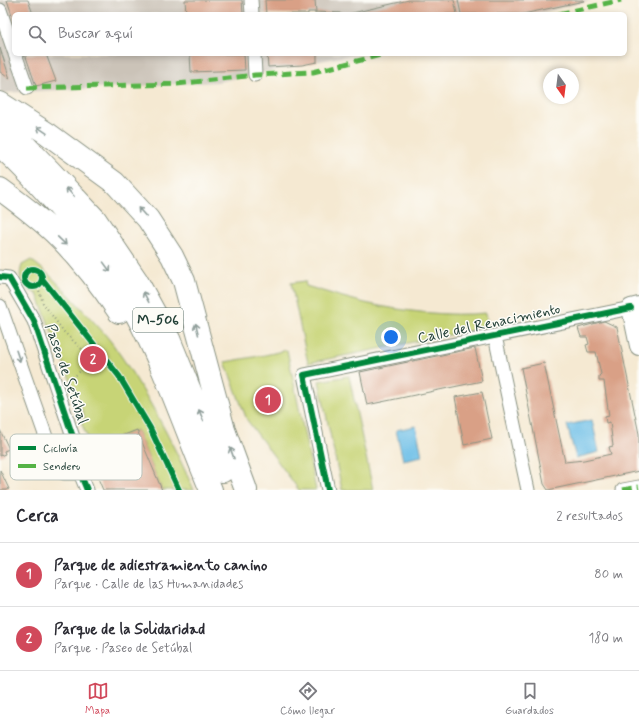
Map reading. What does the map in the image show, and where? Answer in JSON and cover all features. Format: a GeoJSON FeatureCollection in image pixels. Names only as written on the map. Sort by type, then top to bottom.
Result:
{"type":"FeatureCollection","features":[{"type":"Feature","properties":{"kind":"highway"},"geometry":{"type":"LineString","coordinates":[[0,103],[48,134],[115,183],[148,219],[172,256],[184,281],[224,430],[246,490]]}},
{"type":"Feature","properties":{"kind":"highway","name":"M-506"},"geometry":{"type":"LineString","coordinates":[[0,123],[17,138],[110,271],[135,311],[163,370],[211,490]]}},
{"type":"Feature","properties":{"kind":"highway","name":"M-506"},"geometry":{"type":"LineString","coordinates":[[0,146],[44,177],[95,219],[137,281],[168,339],[231,490]]}},
{"type":"Feature","properties":{"kind":"highway"},"geometry":{"type":"LineString","coordinates":[[0,189],[36,216],[77,256],[107,294],[133,332],[193,446]]}},
{"type":"Feature","properties":{"kind":"main road"},"geometry":{"type":"LineString","coordinates":[[635,307],[639,346]]}},
{"type":"Feature","properties":{"kind":"street"},"geometry":{"type":"LineString","coordinates":[[251,0],[252,12]]}},
{"type":"Feature","properties":{"kind":"street"},"geometry":{"type":"LineString","coordinates":[[0,10],[12,45]]}},
{"type":"Feature","properties":{"kind":"street"},"geometry":{"type":"LineString","coordinates":[[16,56],[27,88]]}},
{"type":"Feature","properties":{"kind":"street"},"geometry":{"type":"LineString","coordinates":[[254,56],[255,74]]}},
{"type":"Feature","properties":{"kind":"street","name":"Paseo de Setúbal"},"geometry":{"type":"LineString","coordinates":[[0,277],[9,278],[34,321],[72,434]]}},
{"type":"Feature","properties":{"kind":"street"},"geometry":{"type":"LineString","coordinates":[[0,306],[46,434]]}},
{"type":"Feature","properties":{"kind":"street","name":"Calle del Renacimiento"},"geometry":{"type":"LineString","coordinates":[[328,490],[304,375],[635,307]]}},
{"type":"Feature","properties":{"kind":"street"},"geometry":{"type":"LineString","coordinates":[[495,336],[528,490]]}},
{"type":"Feature","properties":{"kind":"street","name":"Paseo de Setúbal"},"geometry":{"type":"LineString","coordinates":[[83,480],[88,490]]}},
{"type":"Feature","properties":{"kind":"street"},"geometry":{"type":"LineString","coordinates":[[623,490],[639,487]]}},
{"type":"Feature","properties":{"kind":"path"},"geometry":{"type":"LineString","coordinates":[[15,288],[25,282],[29,286],[40,284],[43,303],[47,309],[64,332],[91,358]]}},
{"type":"Feature","properties":{"kind":"path"},"geometry":{"type":"LineString","coordinates":[[56,385],[72,379],[86,365],[98,348],[105,357]]}},
{"type":"Feature","properties":{"kind":"shaded area"},"geometry":{"type":"Polygon","coordinates":[[[0,0],[592,0],[545,12],[12,12],[12,56],[344,56],[218,82],[3,93],[0,91],[0,0]]]}},
{"type":"Feature","properties":{"kind":"green space"},"geometry":{"type":"Polygon","coordinates":[[[31,260],[45,271],[64,289],[112,343],[136,378],[157,415],[194,490],[162,490],[142,442],[142,434],[139,434],[137,430],[127,434],[86,434],[80,420],[85,418],[37,294],[28,289],[22,283],[20,275],[22,265],[31,260]]]}},
{"type":"Feature","properties":{"kind":"green space"},"geometry":{"type":"Polygon","coordinates":[[[305,281],[306,286],[379,306],[441,314],[486,313],[489,327],[308,363],[291,283],[305,281]]]}},
{"type":"Feature","properties":{"kind":"green space"},"geometry":{"type":"Polygon","coordinates":[[[287,350],[316,490],[299,490],[247,420],[225,362],[287,350]]]}},
{"type":"Feature","properties":{"kind":"green space"},"geometry":{"type":"Polygon","coordinates":[[[349,376],[373,490],[342,490],[319,381],[349,376]]]}},
{"type":"Feature","properties":{"kind":"water"},"geometry":{"type":"Polygon","coordinates":[[[592,420],[599,452],[576,458],[567,425],[592,420]]]}},
{"type":"Feature","properties":{"kind":"water"},"geometry":{"type":"Polygon","coordinates":[[[416,426],[422,456],[403,460],[396,430],[416,426]]]}},
{"type":"Feature","properties":{"kind":"building"},"geometry":{"type":"Polygon","coordinates":[[[7,0],[28,0],[32,12],[12,12],[12,15],[7,0]]]}},
{"type":"Feature","properties":{"kind":"building"},"geometry":{"type":"Polygon","coordinates":[[[185,0],[242,0],[243,12],[186,12],[185,0]]]}},
{"type":"Feature","properties":{"kind":"building"},"geometry":{"type":"Polygon","coordinates":[[[265,0],[315,0],[316,12],[266,12],[265,0]]]}},
{"type":"Feature","properties":{"kind":"building"},"geometry":{"type":"Polygon","coordinates":[[[409,0],[454,0],[457,12],[357,12],[409,0]]]}},
{"type":"Feature","properties":{"kind":"building"},"geometry":{"type":"Polygon","coordinates":[[[458,0],[584,0],[532,12],[461,12],[458,0]]]}},
{"type":"Feature","properties":{"kind":"building"},"geometry":{"type":"Polygon","coordinates":[[[0,48],[10,79],[0,72],[0,48]]]}},
{"type":"Feature","properties":{"kind":"building"},"geometry":{"type":"Polygon","coordinates":[[[26,56],[47,56],[56,81],[36,86],[26,56]]]}},
{"type":"Feature","properties":{"kind":"building"},"geometry":{"type":"Polygon","coordinates":[[[190,56],[244,56],[245,70],[191,72],[190,56]]]}},
{"type":"Feature","properties":{"kind":"building"},"geometry":{"type":"Polygon","coordinates":[[[267,56],[317,56],[317,62],[302,65],[268,67],[267,56]]]}},
{"type":"Feature","properties":{"kind":"building"},"geometry":{"type":"Polygon","coordinates":[[[604,321],[617,327],[639,434],[639,471],[548,490],[544,484],[521,368],[544,363],[565,462],[584,460],[611,454],[609,447],[613,446],[610,422],[606,423],[605,417],[609,416],[604,381],[599,381],[599,376],[601,374],[596,352],[588,352],[586,345],[589,344],[587,337],[581,337],[578,328],[604,321]]]}},
{"type":"Feature","properties":{"kind":"building"},"geometry":{"type":"Polygon","coordinates":[[[475,348],[482,381],[367,405],[360,372],[475,348]]]}},
{"type":"Feature","properties":{"kind":"building"},"geometry":{"type":"Polygon","coordinates":[[[482,392],[492,439],[464,445],[455,397],[482,392]]]}},
{"type":"Feature","properties":{"kind":"building"},"geometry":{"type":"Polygon","coordinates":[[[0,430],[9,449],[4,451],[5,454],[0,456],[0,430]]]}},
{"type":"Feature","properties":{"kind":"building"},"geometry":{"type":"Polygon","coordinates":[[[137,430],[139,434],[127,434],[137,430]]]}},
{"type":"Feature","properties":{"kind":"building"},"geometry":{"type":"Polygon","coordinates":[[[142,442],[162,490],[103,490],[99,480],[142,480],[142,442]]]}},
{"type":"Feature","properties":{"kind":"building"},"geometry":{"type":"Polygon","coordinates":[[[0,470],[9,489],[7,490],[0,490],[0,470]]]}},
{"type":"Feature","properties":{"kind":"marked path"},"geometry":{"type":"LineString","coordinates":[[568,12],[621,0]]}},
{"type":"Feature","properties":{"kind":"marked path"},"geometry":{"type":"LineString","coordinates":[[27,88],[177,84],[255,75],[313,72],[377,56]]}},
{"type":"Feature","properties":{"kind":"marked path"},"geometry":{"type":"LineString","coordinates":[[623,490],[639,487]]}},
{"type":"Feature","properties":{"kind":"cycle path"},"geometry":{"type":"LineString","coordinates":[[29,269],[37,269],[42,274],[42,278],[40,285],[37,287],[29,287],[24,282],[24,274],[29,269]]}},
{"type":"Feature","properties":{"kind":"cycle path"},"geometry":{"type":"LineString","coordinates":[[0,277],[9,278],[34,321],[72,434]]}},
{"type":"Feature","properties":{"kind":"cycle path"},"geometry":{"type":"LineString","coordinates":[[43,280],[119,376],[150,428],[179,490]]}},
{"type":"Feature","properties":{"kind":"cycle path"},"geometry":{"type":"LineString","coordinates":[[328,490],[304,375],[631,308]]}},
{"type":"Feature","properties":{"kind":"cycle path"},"geometry":{"type":"LineString","coordinates":[[83,480],[87,490]]}},
{"type":"Feature","properties":{"kind":"place","name":"Parque de la Solidaridad"},"geometry":{"type":"Point","coordinates":[93,359]}},
{"type":"Feature","properties":{"kind":"place","name":"Parque de adiestramiento canino"},"geometry":{"type":"Point","coordinates":[268,400]}}]}
